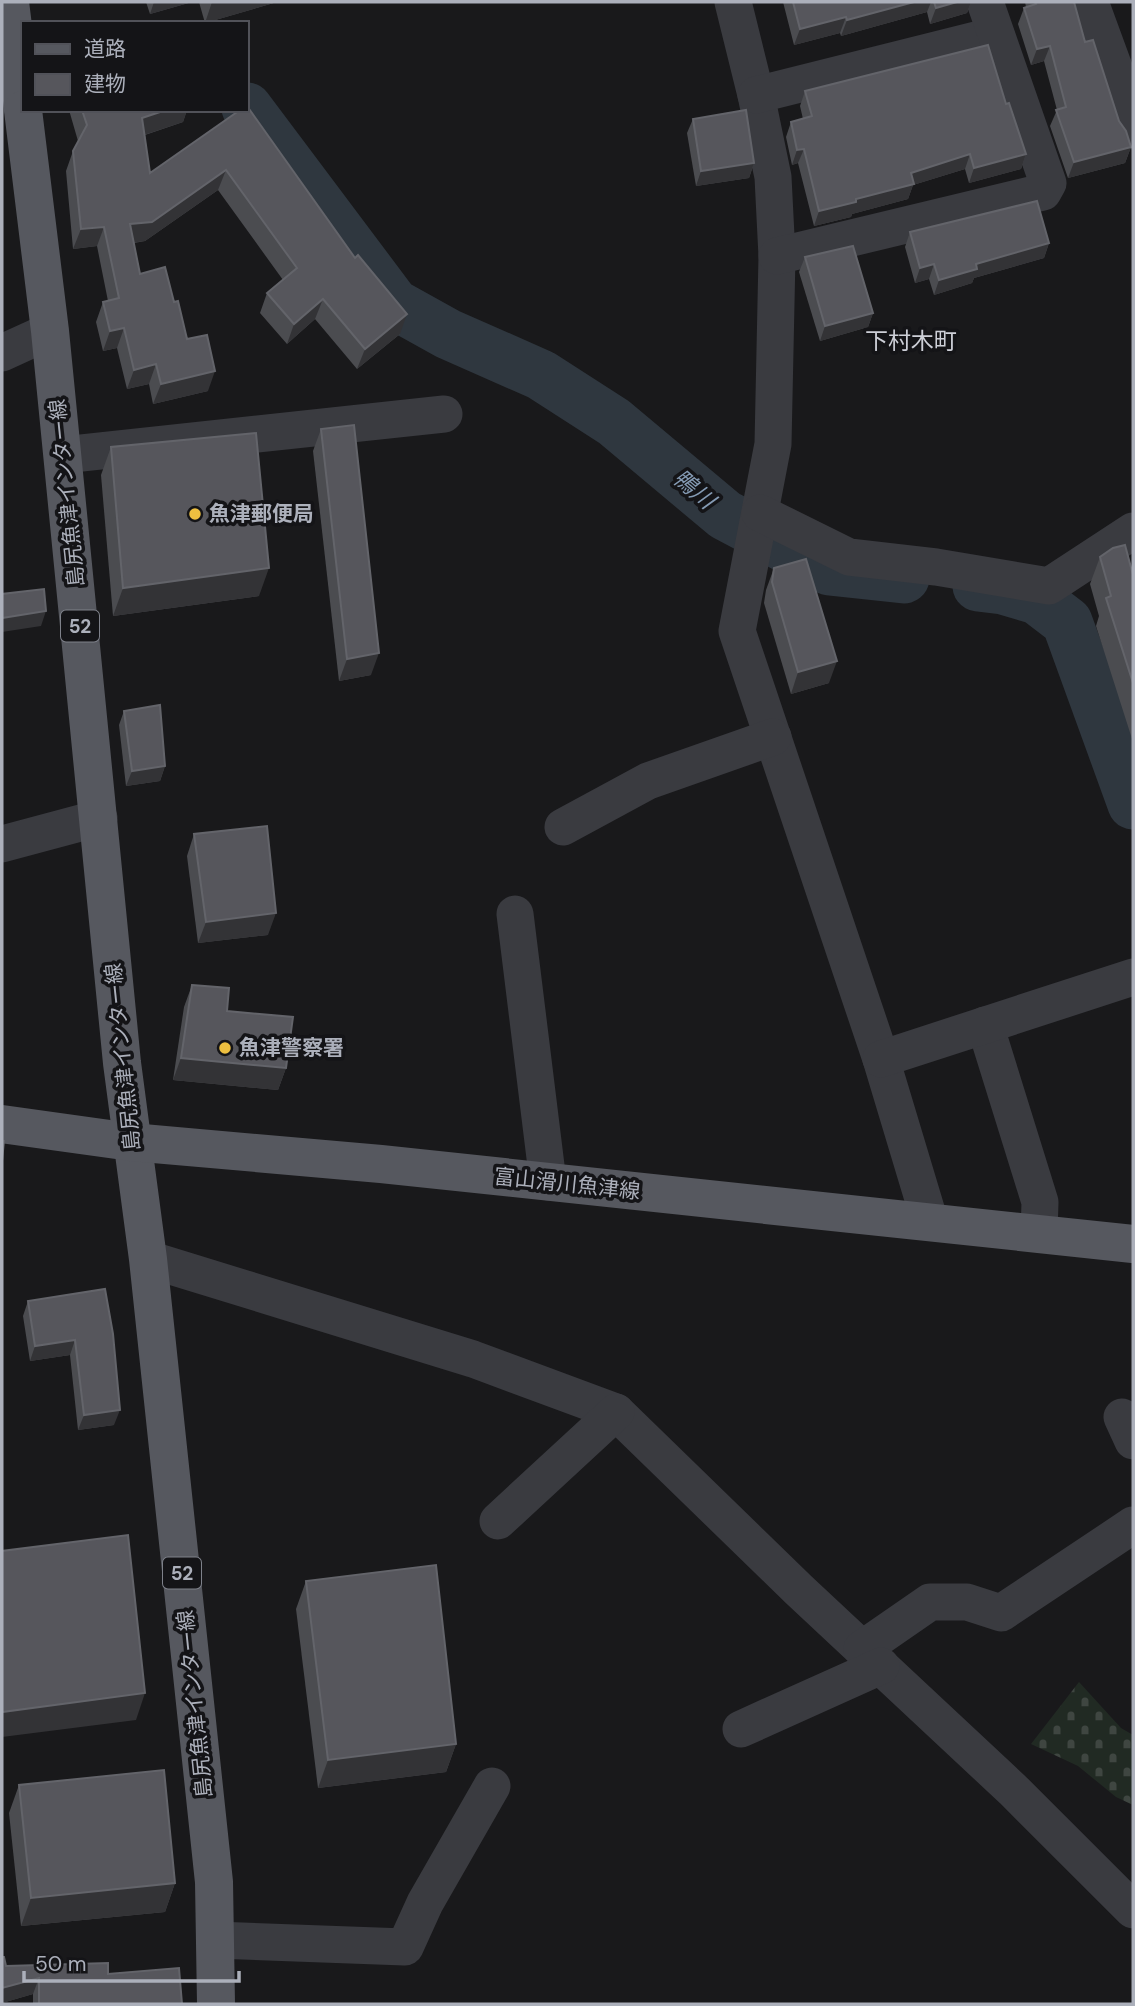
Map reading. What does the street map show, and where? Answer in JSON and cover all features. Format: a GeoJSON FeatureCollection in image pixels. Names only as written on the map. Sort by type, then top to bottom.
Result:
{"type":"FeatureCollection","features":[{"type":"Feature","properties":{"kind":"main road","name":"島尻魚津インター線"},"geometry":{"type":"LineString","coordinates":[[10,2],[21,93]]}},
{"type":"Feature","properties":{"kind":"main road","name":"島尻魚津インター線"},"geometry":{"type":"LineString","coordinates":[[23,112],[63,455],[120,1050],[148,1259],[214,1882],[216,2004]]}},
{"type":"Feature","properties":{"kind":"main road","name":"富山滑川魚津線"},"geometry":{"type":"LineString","coordinates":[[2,1124],[131,1142],[548,1182],[1133,1244]]}},
{"type":"Feature","properties":{"kind":"street"},"geometry":{"type":"LineString","coordinates":[[733,2],[757,95],[773,177],[777,256],[773,444],[737,631],[881,1059],[930,1222]]}},
{"type":"Feature","properties":{"kind":"street"},"geometry":{"type":"LineString","coordinates":[[1090,2],[1119,81],[1133,131]]}},
{"type":"Feature","properties":{"kind":"street"},"geometry":{"type":"LineString","coordinates":[[757,95],[990,19],[1048,183],[1043,192],[777,256]]}},
{"type":"Feature","properties":{"kind":"street"},"geometry":{"type":"LineString","coordinates":[[2,353],[50,331]]}},
{"type":"Feature","properties":{"kind":"street"},"geometry":{"type":"LineString","coordinates":[[63,455],[444,414]]}},
{"type":"Feature","properties":{"kind":"street"},"geometry":{"type":"LineString","coordinates":[[760,513],[849,557],[936,567],[1049,586],[1133,531]]}},
{"type":"Feature","properties":{"kind":"street"},"geometry":{"type":"LineString","coordinates":[[563,827],[648,781],[773,737]]}},
{"type":"Feature","properties":{"kind":"street"},"geometry":{"type":"LineString","coordinates":[[2,844],[99,818]]}},
{"type":"Feature","properties":{"kind":"street"},"geometry":{"type":"LineString","coordinates":[[515,915],[548,1182]]}},
{"type":"Feature","properties":{"kind":"street"},"geometry":{"type":"LineString","coordinates":[[881,1059],[1133,976]]}},
{"type":"Feature","properties":{"kind":"street"},"geometry":{"type":"LineString","coordinates":[[985,1025],[1040,1202],[1040,1234]]}},
{"type":"Feature","properties":{"kind":"street"},"geometry":{"type":"LineString","coordinates":[[148,1259],[473,1359],[616,1412],[1013,1790],[1133,1910]]}},
{"type":"Feature","properties":{"kind":"street"},"geometry":{"type":"LineString","coordinates":[[498,1521],[616,1412]]}},
{"type":"Feature","properties":{"kind":"street"},"geometry":{"type":"LineString","coordinates":[[741,1729],[871,1657],[930,1602],[967,1602],[1001,1612],[1133,1525]]}},
{"type":"Feature","properties":{"kind":"street"},"geometry":{"type":"LineString","coordinates":[[215,1940],[405,1947],[425,1903],[492,1786]]}},
{"type":"Feature","properties":{"kind":"green space"},"geometry":{"type":"Polygon","coordinates":[[[1079,1682],[1121,1728],[1133,1735],[1133,1805],[1116,1797],[1078,1766],[1031,1744],[1079,1682]]]}},
{"type":"Feature","properties":{"kind":"building"},"geometry":{"type":"Polygon","coordinates":[[[793,2],[914,2],[800,29],[793,2]]]}},
{"type":"Feature","properties":{"kind":"building"},"geometry":{"type":"Polygon","coordinates":[[[934,2],[957,2],[936,8],[934,2]]]}},
{"type":"Feature","properties":{"kind":"building"},"geometry":{"type":"Polygon","coordinates":[[[1035,2],[1074,2],[1085,42],[1093,40],[1119,121],[1126,131],[1131,147],[1074,162],[1056,110],[1066,107],[1050,46],[1037,49],[1024,8],[1036,4],[1035,2]]]}},
{"type":"Feature","properties":{"kind":"building"},"geometry":{"type":"Polygon","coordinates":[[[988,45],[1006,104],[1009,103],[1026,154],[974,168],[970,154],[911,173],[914,184],[819,211],[804,149],[797,150],[791,122],[812,116],[805,91],[988,45]]]}},
{"type":"Feature","properties":{"kind":"building"},"geometry":{"type":"Polygon","coordinates":[[[248,107],[355,258],[358,255],[407,314],[365,349],[323,299],[294,324],[267,293],[297,268],[226,170],[152,222],[130,224],[140,274],[165,267],[174,302],[178,301],[187,339],[207,335],[215,371],[161,384],[156,364],[134,370],[124,328],[110,331],[103,302],[119,298],[104,227],[81,229],[73,151],[87,125],[83,112],[160,112],[142,118],[150,173],[237,112],[248,112],[248,107]]]}},
{"type":"Feature","properties":{"kind":"building"},"geometry":{"type":"Polygon","coordinates":[[[746,110],[754,163],[701,171],[693,119],[746,110]]]}},
{"type":"Feature","properties":{"kind":"building"},"geometry":{"type":"Polygon","coordinates":[[[1037,201],[1049,243],[976,264],[977,269],[939,280],[934,264],[920,268],[910,232],[1037,201]]]}},
{"type":"Feature","properties":{"kind":"building"},"geometry":{"type":"Polygon","coordinates":[[[853,246],[873,313],[825,326],[805,257],[853,246]]]}},
{"type":"Feature","properties":{"kind":"building"},"geometry":{"type":"Polygon","coordinates":[[[354,425],[379,653],[347,659],[321,429],[354,425]]]}},
{"type":"Feature","properties":{"kind":"building"},"geometry":{"type":"Polygon","coordinates":[[[256,433],[269,568],[123,588],[111,447],[256,433]]]}},
{"type":"Feature","properties":{"kind":"building"},"geometry":{"type":"Polygon","coordinates":[[[1125,545],[1133,575],[1133,683],[1106,598],[1111,596],[1100,557],[1113,548],[1125,545]]]}},
{"type":"Feature","properties":{"kind":"building"},"geometry":{"type":"Polygon","coordinates":[[[806,559],[837,661],[798,672],[772,582],[774,568],[806,559]]]}},
{"type":"Feature","properties":{"kind":"building"},"geometry":{"type":"Polygon","coordinates":[[[44,589],[46,611],[2,618],[2,594],[44,589]]]}},
{"type":"Feature","properties":{"kind":"building"},"geometry":{"type":"Polygon","coordinates":[[[160,705],[165,766],[132,771],[124,711],[160,705]]]}},
{"type":"Feature","properties":{"kind":"building"},"geometry":{"type":"Polygon","coordinates":[[[267,826],[276,913],[206,922],[194,834],[267,826]]]}},
{"type":"Feature","properties":{"kind":"building"},"geometry":{"type":"Polygon","coordinates":[[[192,985],[229,988],[227,1011],[293,1017],[286,1068],[181,1058],[192,985]]]}},
{"type":"Feature","properties":{"kind":"building"},"geometry":{"type":"Polygon","coordinates":[[[105,1289],[113,1334],[120,1410],[84,1415],[75,1340],[35,1346],[28,1301],[105,1289]]]}},
{"type":"Feature","properties":{"kind":"building"},"geometry":{"type":"Polygon","coordinates":[[[128,1535],[145,1693],[2,1712],[2,1551],[128,1535]]]}},
{"type":"Feature","properties":{"kind":"building"},"geometry":{"type":"Polygon","coordinates":[[[436,1565],[456,1744],[328,1760],[306,1581],[436,1565]]]}},
{"type":"Feature","properties":{"kind":"building"},"geometry":{"type":"Polygon","coordinates":[[[164,1770],[175,1883],[31,1898],[19,1785],[164,1770]]]}},
{"type":"Feature","properties":{"kind":"building"},"geometry":{"type":"Polygon","coordinates":[[[2,1957],[6,1966],[108,1963],[108,1974],[179,1968],[182,2004],[39,2004],[39,1978],[2,1988],[2,1957]]]}},
{"type":"Feature","properties":{"kind":"waterway","name":"鴨川"},"geometry":{"type":"LineString","coordinates":[[248,109],[394,304],[448,334],[541,375],[614,422],[725,515],[829,570],[904,578]]}},
{"type":"Feature","properties":{"kind":"waterway","name":"鴨川"},"geometry":{"type":"LineString","coordinates":[[978,586],[1003,589],[1037,599],[1067,622],[1133,804]]}},
{"type":"Feature","properties":{"kind":"place","name":"魚津郵便局"},"geometry":{"type":"Point","coordinates":[195,514]}},
{"type":"Feature","properties":{"kind":"place","name":"魚津警察署"},"geometry":{"type":"Point","coordinates":[225,1048]}},
{"type":"Feature","properties":{"kind":"district","name":"下村木町"},"geometry":{"type":"Point","coordinates":[911,341]}}]}
